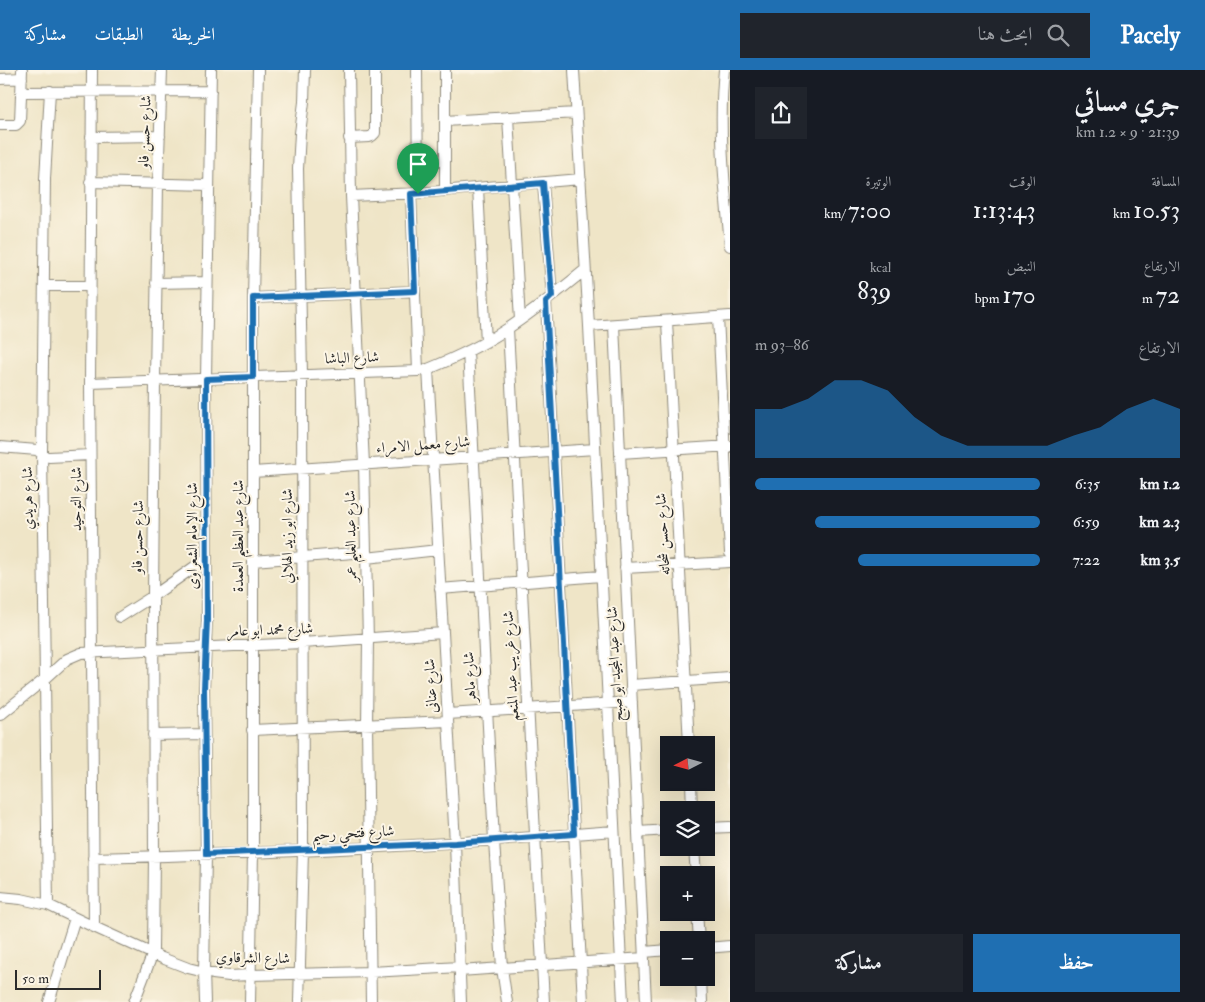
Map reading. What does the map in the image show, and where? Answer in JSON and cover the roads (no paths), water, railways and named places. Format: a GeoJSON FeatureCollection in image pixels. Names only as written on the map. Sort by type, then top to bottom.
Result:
{"type":"FeatureCollection","features":[{"type":"Feature","properties":{"kind":"street","name":"شارع التوحيد"},"geometry":{"type":"LineString","coordinates":[[92,70],[90,455],[94,927]]}},
{"type":"Feature","properties":{"kind":"street","name":"شارع حسن فاو"},"geometry":{"type":"LineString","coordinates":[[134,1002],[152,954],[154,857],[152,649],[156,282],[162,70]]}},
{"type":"Feature","properties":{"kind":"street","name":"شارع الإمام الشعراوى"},"geometry":{"type":"LineString","coordinates":[[205,1002],[204,689],[207,558],[206,379],[212,70]]}},
{"type":"Feature","properties":{"kind":"street","name":"شارع عبد العظيم العمدة"},"geometry":{"type":"LineString","coordinates":[[250,1002],[253,298],[258,70]]}},
{"type":"Feature","properties":{"kind":"street","name":"شارع ابو زيد الهلالي"},"geometry":{"type":"LineString","coordinates":[[300,1002],[303,850],[302,296],[298,169],[305,70]]}},
{"type":"Feature","properties":{"kind":"street","name":"شارع عبد العليم عمر"},"geometry":{"type":"LineString","coordinates":[[349,70],[351,196],[364,464],[368,640],[367,725],[371,1002]]}},
{"type":"Feature","properties":{"kind":"street"},"geometry":{"type":"LineString","coordinates":[[349,138],[369,137],[375,133],[375,70]]}},
{"type":"Feature","properties":{"kind":"street","name":"شارع عنانى"},"geometry":{"type":"LineString","coordinates":[[417,70],[414,194],[415,291],[433,460],[455,843],[461,1002]]}},
{"type":"Feature","properties":{"kind":"street"},"geometry":{"type":"LineString","coordinates":[[445,191],[446,70]]}},
{"type":"Feature","properties":{"kind":"street","name":"شارع عبد المجيد ابو صبح"},"geometry":{"type":"LineString","coordinates":[[574,70],[589,326],[623,1002]]}},
{"type":"Feature","properties":{"kind":"street"},"geometry":{"type":"LineString","coordinates":[[724,70],[726,85],[721,132],[726,156],[730,246]]}},
{"type":"Feature","properties":{"kind":"street"},"geometry":{"type":"LineString","coordinates":[[0,79],[22,74],[20,121],[16,125],[0,125]]}},
{"type":"Feature","properties":{"kind":"street"},"geometry":{"type":"LineString","coordinates":[[22,92],[211,91]]}},
{"type":"Feature","properties":{"kind":"street","name":"شارع هريدي"},"geometry":{"type":"LineString","coordinates":[[48,905],[42,453],[45,153],[50,92]]}},
{"type":"Feature","properties":{"kind":"street"},"geometry":{"type":"LineString","coordinates":[[445,121],[576,113]]}},
{"type":"Feature","properties":{"kind":"street"},"geometry":{"type":"LineString","coordinates":[[508,117],[520,320]]}},
{"type":"Feature","properties":{"kind":"street"},"geometry":{"type":"LineString","coordinates":[[91,137],[160,136]]}},
{"type":"Feature","properties":{"kind":"street"},"geometry":{"type":"LineString","coordinates":[[351,196],[414,194],[581,179]]}},
{"type":"Feature","properties":{"kind":"street"},"geometry":{"type":"LineString","coordinates":[[90,182],[209,185]]}},
{"type":"Feature","properties":{"kind":"street"},"geometry":{"type":"LineString","coordinates":[[543,183],[554,451],[584,1002]]}},
{"type":"Feature","properties":{"kind":"street"},"geometry":{"type":"LineString","coordinates":[[478,188],[486,342]]}},
{"type":"Feature","properties":{"kind":"street","name":"شارع الباشا"},"geometry":{"type":"LineString","coordinates":[[90,383],[423,370],[468,351],[508,329],[585,270]]}},
{"type":"Feature","properties":{"kind":"street"},"geometry":{"type":"LineString","coordinates":[[156,282],[207,282]]}},
{"type":"Feature","properties":{"kind":"street"},"geometry":{"type":"LineString","coordinates":[[44,286],[90,286]]}},
{"type":"Feature","properties":{"kind":"street"},"geometry":{"type":"LineString","coordinates":[[253,298],[415,291]]}},
{"type":"Feature","properties":{"kind":"street"},"geometry":{"type":"LineString","coordinates":[[589,326],[730,316]]}},
{"type":"Feature","properties":{"kind":"street"},"geometry":{"type":"LineString","coordinates":[[718,317],[727,447],[730,553]]}},
{"type":"Feature","properties":{"kind":"street","name":"شارع حسن شحاته"},"geometry":{"type":"LineString","coordinates":[[667,320],[689,736]]}},
{"type":"Feature","properties":{"kind":"street","name":"شارع عبد المجيد ابو صبح"},"geometry":{"type":"LineString","coordinates":[[614,325],[646,1002]]}},
{"type":"Feature","properties":{"kind":"street","name":"شارع غريب عبد المنعم"},"geometry":{"type":"LineString","coordinates":[[508,329],[544,1002]]}},
{"type":"Feature","properties":{"kind":"street","name":"شارع ماهر"},"geometry":{"type":"LineString","coordinates":[[468,351],[494,840],[506,1002]]}},
{"type":"Feature","properties":{"kind":"street"},"geometry":{"type":"LineString","coordinates":[[0,447],[34,449],[49,457],[90,455]]}},
{"type":"Feature","properties":{"kind":"street"},"geometry":{"type":"LineString","coordinates":[[620,453],[727,447]]}},
{"type":"Feature","properties":{"kind":"street","name":"شارع معمل الامراء"},"geometry":{"type":"LineString","coordinates":[[253,472],[595,449]]}},
{"type":"Feature","properties":{"kind":"street"},"geometry":{"type":"LineString","coordinates":[[252,561],[438,550]]}},
{"type":"Feature","properties":{"kind":"street"},"geometry":{"type":"LineString","coordinates":[[120,616],[153,596],[207,558]]}},
{"type":"Feature","properties":{"kind":"street"},"geometry":{"type":"LineString","coordinates":[[625,568],[730,562]]}},
{"type":"Feature","properties":{"kind":"street"},"geometry":{"type":"LineString","coordinates":[[440,589],[601,576]]}},
{"type":"Feature","properties":{"kind":"street","name":"شارع محمد ابو عامر"},"geometry":{"type":"LineString","coordinates":[[0,715],[71,656],[81,653],[302,644],[443,633]]}},
{"type":"Feature","properties":{"kind":"street"},"geometry":{"type":"LineString","coordinates":[[631,685],[730,678]]}},
{"type":"Feature","properties":{"kind":"street"},"geometry":{"type":"LineString","coordinates":[[252,730],[367,725],[448,718],[487,712],[632,702]]}},
{"type":"Feature","properties":{"kind":"street"},"geometry":{"type":"LineString","coordinates":[[153,735],[204,734]]}},
{"type":"Feature","properties":{"kind":"street"},"geometry":{"type":"LineString","coordinates":[[715,828],[730,827]]}},
{"type":"Feature","properties":{"kind":"street","name":"شارع فتحي رحيم"},"geometry":{"type":"LineString","coordinates":[[93,858],[252,853],[455,843],[614,831]]}},
{"type":"Feature","properties":{"kind":"street"},"geometry":{"type":"LineString","coordinates":[[638,832],[660,831]]}},
{"type":"Feature","properties":{"kind":"street","name":"شارع الشرقاوي"},"geometry":{"type":"LineString","coordinates":[[0,897],[48,905],[179,965],[229,976],[502,968],[621,960],[660,952]]}},
{"type":"Feature","properties":{"kind":"street"},"geometry":{"type":"LineString","coordinates":[[49,1002],[75,918]]}},
{"type":"Feature","properties":{"kind":"street"},"geometry":{"type":"LineString","coordinates":[[715,947],[730,946]]}},
{"type":"Feature","properties":{"kind":"street"},"geometry":{"type":"LineString","coordinates":[[701,986],[702,1002]]}}]}
